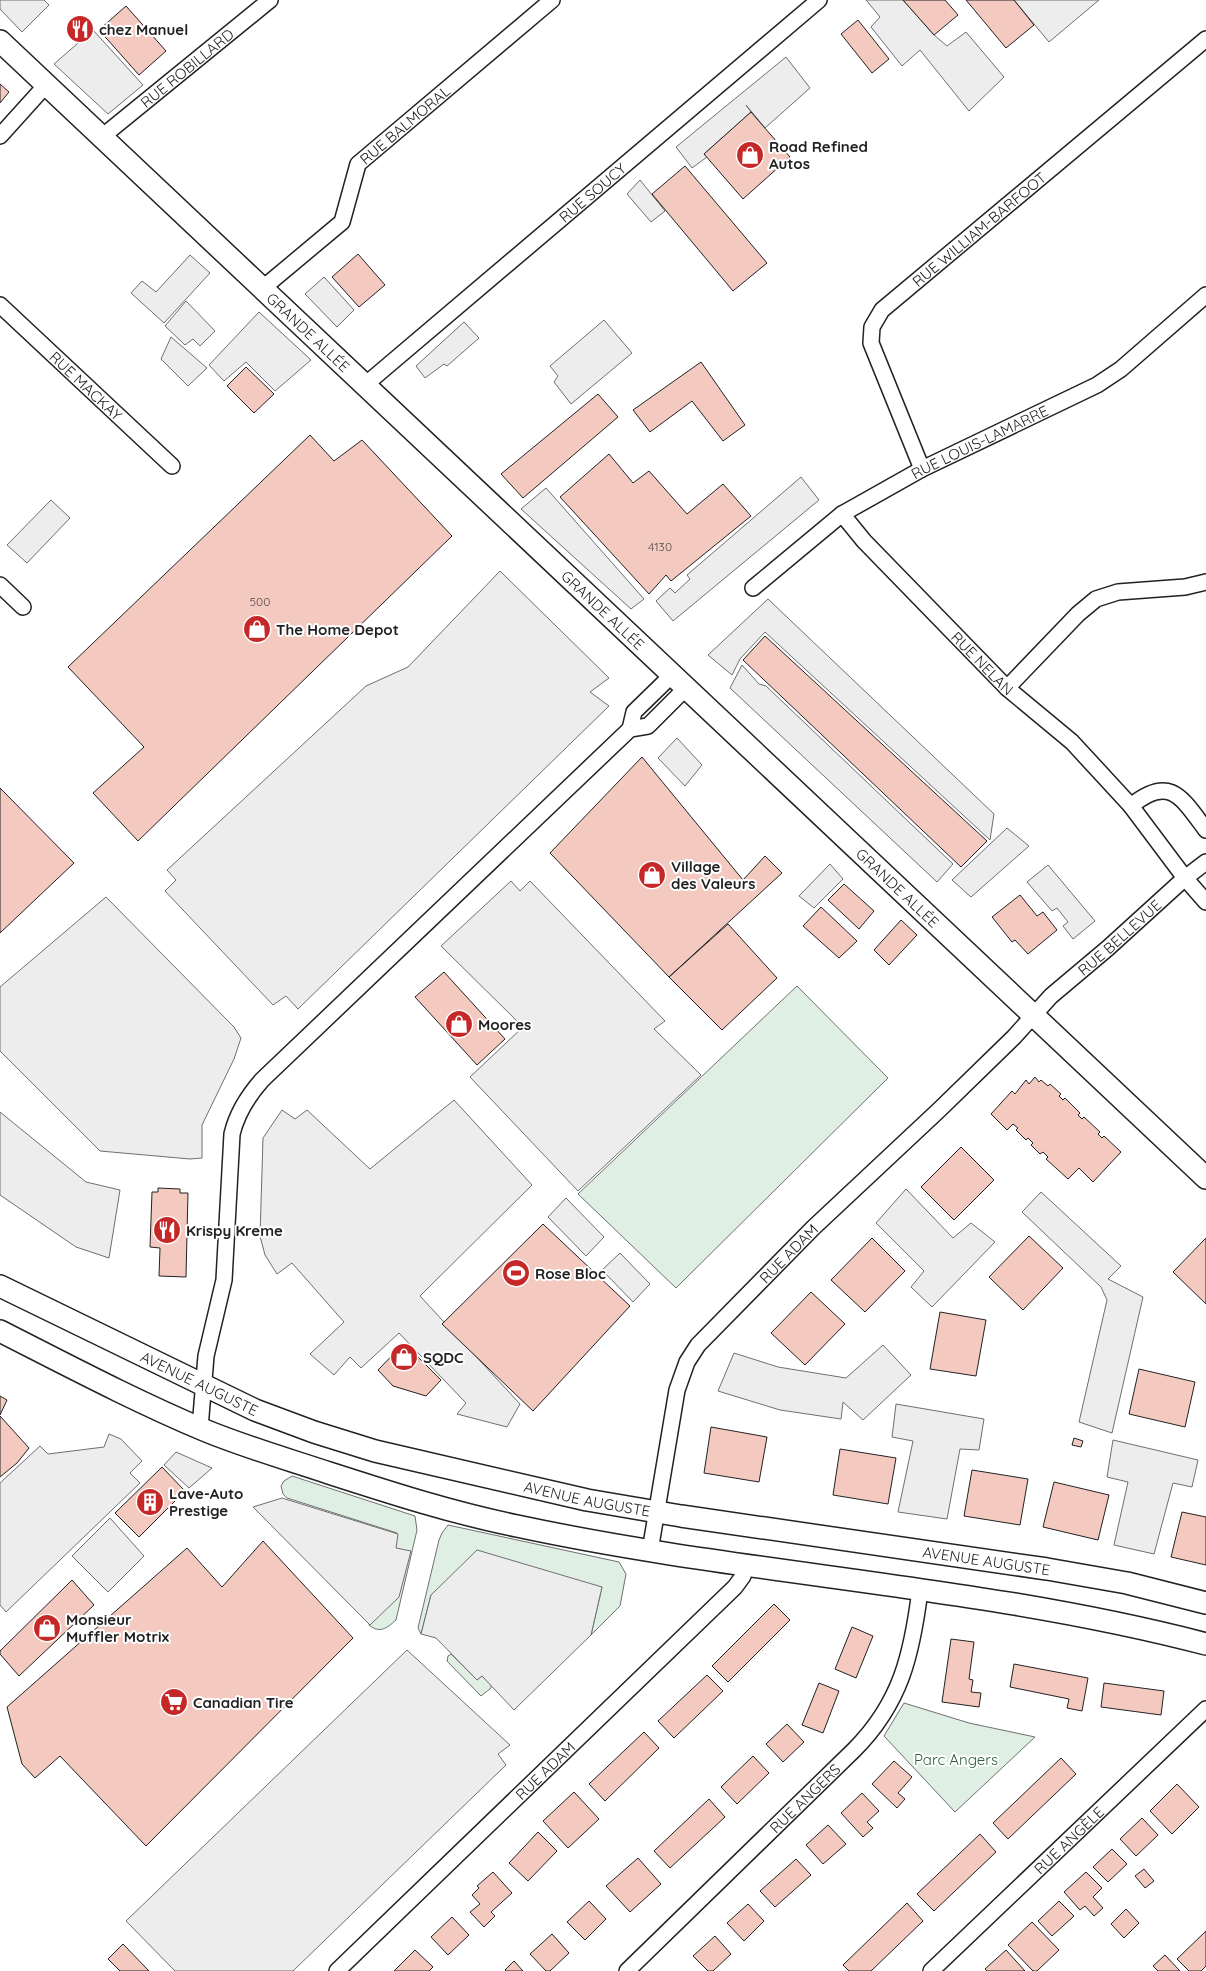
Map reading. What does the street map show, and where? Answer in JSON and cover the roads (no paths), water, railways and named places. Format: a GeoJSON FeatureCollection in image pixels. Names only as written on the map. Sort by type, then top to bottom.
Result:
{"type":"FeatureCollection","features":[{"type":"Feature","properties":{"kind":"main road","name":"GRANDE ALLÉE"},"geometry":{"type":"LineString","coordinates":[[0,41],[103,136],[1206,1178]]}},
{"type":"Feature","properties":{"kind":"main road","name":"AVENUE AUGUSTE"},"geometry":{"type":"LineString","coordinates":[[0,1286],[255,1410],[358,1446],[587,1500],[1047,1569],[1126,1583],[1206,1603]]}},
{"type":"Feature","properties":{"kind":"main road"},"geometry":{"type":"LineString","coordinates":[[0,1331],[200,1428],[252,1448],[437,1506],[524,1528],[650,1551],[1092,1617],[1206,1644]]}},
{"type":"Feature","properties":{"kind":"street","name":"RUE ROBILLARD"},"geometry":{"type":"LineString","coordinates":[[103,136],[270,0]]}},
{"type":"Feature","properties":{"kind":"street","name":"RUE BALMORAL"},"geometry":{"type":"LineString","coordinates":[[263,288],[342,222],[358,164],[552,0]]}},
{"type":"Feature","properties":{"kind":"street","name":"RUE SOUCY"},"geometry":{"type":"LineString","coordinates":[[365,385],[819,0]]}},
{"type":"Feature","properties":{"kind":"street","name":"RUE WILLIAM-BARFOOT"},"geometry":{"type":"LineString","coordinates":[[922,469],[871,343],[872,327],[882,310],[1206,39]]}},
{"type":"Feature","properties":{"kind":"street"},"geometry":{"type":"LineString","coordinates":[[0,136],[46,85]]}},
{"type":"Feature","properties":{"kind":"street","name":"RUE LOUIS-LAMARRE"},"geometry":{"type":"LineString","coordinates":[[752,588],[842,514],[922,469],[1097,385],[1121,369],[1206,295]]}},
{"type":"Feature","properties":{"kind":"street","name":"RUE MACKAY"},"geometry":{"type":"LineString","coordinates":[[0,305],[172,466]]}},
{"type":"Feature","properties":{"kind":"street","name":"RUE NELAN"},"geometry":{"type":"LineString","coordinates":[[842,514],[864,541],[1007,688],[1072,742],[1131,806],[1185,878],[1206,902]]}},
{"type":"Feature","properties":{"kind":"street"},"geometry":{"type":"LineString","coordinates":[[1007,688],[1078,614],[1096,599],[1118,592],[1185,587],[1206,582]]}},
{"type":"Feature","properties":{"kind":"street"},"geometry":{"type":"LineString","coordinates":[[0,585],[24,607]]}},
{"type":"Feature","properties":{"kind":"street"},"geometry":{"type":"LineString","coordinates":[[200,1428],[206,1356],[224,1280],[232,1134],[237,1116],[246,1100],[262,1080],[630,729],[648,726],[679,682]]}},
{"type":"Feature","properties":{"kind":"street"},"geometry":{"type":"LineString","coordinates":[[1131,806],[1144,795],[1154,792],[1165,790],[1175,793],[1195,814],[1206,830]]}},
{"type":"Feature","properties":{"kind":"street","name":"RUE BELLEVUE"},"geometry":{"type":"LineString","coordinates":[[1034,1014],[1051,996],[1108,948],[1185,878],[1206,862]]}},
{"type":"Feature","properties":{"kind":"street","name":"RUE ADAM"},"geometry":{"type":"LineString","coordinates":[[650,1551],[677,1390],[687,1362],[698,1345],[813,1228],[1000,1051],[1034,1014]]}},
{"type":"Feature","properties":{"kind":"street","name":"RUE ADAM"},"geometry":{"type":"LineString","coordinates":[[338,1971],[735,1587],[743,1576],[746,1565]]}},
{"type":"Feature","properties":{"kind":"street","name":"RUE ANGERS"},"geometry":{"type":"LineString","coordinates":[[627,1971],[854,1750],[874,1728],[894,1696],[909,1658],[920,1590]]}},
{"type":"Feature","properties":{"kind":"street","name":"RUE ANGÈLE"},"geometry":{"type":"LineString","coordinates":[[931,1971],[1206,1709]]}},
{"type":"Feature","properties":{"kind":"place","name":"chez Manuel"},"geometry":{"type":"Point","coordinates":[80,29]}},
{"type":"Feature","properties":{"kind":"place","name":"Road Refined Autos"},"geometry":{"type":"Point","coordinates":[750,155]}},
{"type":"Feature","properties":{"kind":"place","name":"The Home Depot"},"geometry":{"type":"Point","coordinates":[257,629]}},
{"type":"Feature","properties":{"kind":"place","name":"Village des Valeurs"},"geometry":{"type":"Point","coordinates":[652,875]}},
{"type":"Feature","properties":{"kind":"place","name":"Moores"},"geometry":{"type":"Point","coordinates":[459,1024]}},
{"type":"Feature","properties":{"kind":"place","name":"Krispy Kreme"},"geometry":{"type":"Point","coordinates":[167,1230]}},
{"type":"Feature","properties":{"kind":"place","name":"Rose Bloc"},"geometry":{"type":"Point","coordinates":[516,1273]}},
{"type":"Feature","properties":{"kind":"place","name":"SQDC"},"geometry":{"type":"Point","coordinates":[404,1357]}},
{"type":"Feature","properties":{"kind":"place","name":"Lave-Auto Prestige"},"geometry":{"type":"Point","coordinates":[150,1502]}},
{"type":"Feature","properties":{"kind":"place","name":"Monsieur Muffler Motrix"},"geometry":{"type":"Point","coordinates":[47,1628]}},
{"type":"Feature","properties":{"kind":"place","name":"Canadian Tire"},"geometry":{"type":"Point","coordinates":[174,1702]}},
{"type":"Feature","properties":{"kind":"park label","name":"Parc Angers"},"geometry":{"type":"Point","coordinates":[956,1759]}}]}
